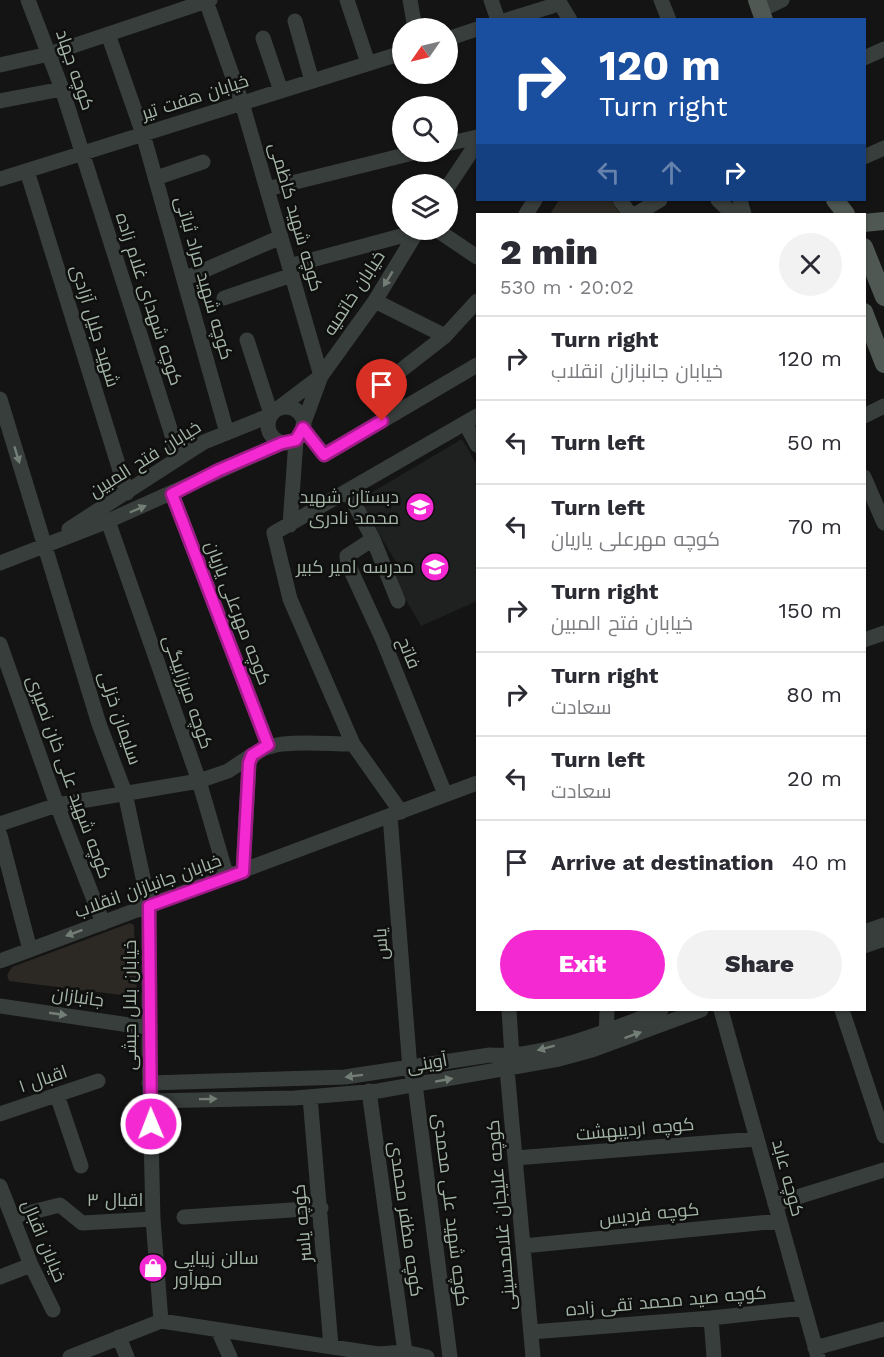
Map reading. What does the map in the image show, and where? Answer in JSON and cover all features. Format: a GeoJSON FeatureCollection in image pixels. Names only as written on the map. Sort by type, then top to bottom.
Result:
{"type":"FeatureCollection","features":[{"type":"Feature","properties":{"kind":"main road"},"geometry":{"type":"LineString","coordinates":[[866,223],[884,221]]}},
{"type":"Feature","properties":{"kind":"main road"},"geometry":{"type":"LineString","coordinates":[[866,252],[884,297]]}},
{"type":"Feature","properties":{"kind":"main road"},"geometry":{"type":"LineString","coordinates":[[866,317],[882,358]]}},
{"type":"Feature","properties":{"kind":"street","name":"کوچه جهاد"},"geometry":{"type":"LineString","coordinates":[[28,0],[50,54],[82,153]]}},
{"type":"Feature","properties":{"kind":"street"},"geometry":{"type":"LineString","coordinates":[[347,0],[368,63]]}},
{"type":"Feature","properties":{"kind":"street"},"geometry":{"type":"LineString","coordinates":[[410,0],[413,18]]}},
{"type":"Feature","properties":{"kind":"street"},"geometry":{"type":"LineString","coordinates":[[491,0],[497,18]]}},
{"type":"Feature","properties":{"kind":"street"},"geometry":{"type":"LineString","coordinates":[[661,0],[668,18]]}},
{"type":"Feature","properties":{"kind":"street"},"geometry":{"type":"LineString","coordinates":[[761,10],[782,0]]}},
{"type":"Feature","properties":{"kind":"street"},"geometry":{"type":"LineString","coordinates":[[0,65],[50,54],[208,1]]}},
{"type":"Feature","properties":{"kind":"street","name":"کوچه شهید کاظمی"},"geometry":{"type":"LineString","coordinates":[[208,1],[242,103],[321,376]]}},
{"type":"Feature","properties":{"kind":"street"},"geometry":{"type":"LineString","coordinates":[[512,18],[555,2]]}},
{"type":"Feature","properties":{"kind":"street"},"geometry":{"type":"LineString","coordinates":[[545,18],[555,2]]}},
{"type":"Feature","properties":{"kind":"street"},"geometry":{"type":"LineString","coordinates":[[555,2],[568,18]]}},
{"type":"Feature","properties":{"kind":"street"},"geometry":{"type":"LineString","coordinates":[[295,21],[312,81]]}},
{"type":"Feature","properties":{"kind":"street"},"geometry":{"type":"LineString","coordinates":[[458,35],[476,29]]}},
{"type":"Feature","properties":{"kind":"street","name":"کوچه شهید مراد ثباتی"},"geometry":{"type":"LineString","coordinates":[[108,34],[143,134],[227,433]]}},
{"type":"Feature","properties":{"kind":"street"},"geometry":{"type":"LineString","coordinates":[[263,38],[281,91]]}},
{"type":"Feature","properties":{"kind":"street"},"geometry":{"type":"LineString","coordinates":[[866,57],[884,49]]}},
{"type":"Feature","properties":{"kind":"street","name":"خیابان هفت تیر"},"geometry":{"type":"LineString","coordinates":[[0,179],[392,56]]}},
{"type":"Feature","properties":{"kind":"street"},"geometry":{"type":"LineString","coordinates":[[0,101],[62,89]]}},
{"type":"Feature","properties":{"kind":"street"},"geometry":{"type":"LineString","coordinates":[[458,141],[476,137]]}},
{"type":"Feature","properties":{"kind":"street"},"geometry":{"type":"LineString","coordinates":[[456,174],[476,144]]}},
{"type":"Feature","properties":{"kind":"street"},"geometry":{"type":"LineString","coordinates":[[866,156],[884,148]]}},
{"type":"Feature","properties":{"kind":"street","name":"کوچه شهدای غلام زاده"},"geometry":{"type":"LineString","coordinates":[[82,153],[179,457]]}},
{"type":"Feature","properties":{"kind":"street"},"geometry":{"type":"LineString","coordinates":[[267,189],[392,158]]}},
{"type":"Feature","properties":{"kind":"street"},"geometry":{"type":"LineString","coordinates":[[156,178],[203,162]]}},
{"type":"Feature","properties":{"kind":"street","name":"شهید جلیل آزادی"},"geometry":{"type":"LineString","coordinates":[[27,171],[127,493]]}},
{"type":"Feature","properties":{"kind":"street"},"geometry":{"type":"LineString","coordinates":[[638,213],[658,201]]}},
{"type":"Feature","properties":{"kind":"street"},"geometry":{"type":"LineString","coordinates":[[720,201],[736,211]]}},
{"type":"Feature","properties":{"kind":"street"},"geometry":{"type":"LineString","coordinates":[[184,279],[281,237]]}},
{"type":"Feature","properties":{"kind":"street"},"geometry":{"type":"LineString","coordinates":[[224,298],[291,271],[392,239]]}},
{"type":"Feature","properties":{"kind":"street","name":"خیابان خاتمیه"},"geometry":{"type":"LineString","coordinates":[[290,525],[296,434],[321,376],[375,301],[412,240]]}},
{"type":"Feature","properties":{"kind":"street"},"geometry":{"type":"LineString","coordinates":[[451,240],[476,256]]}},
{"type":"Feature","properties":{"kind":"street"},"geometry":{"type":"LineString","coordinates":[[375,301],[445,336]]}},
{"type":"Feature","properties":{"kind":"street"},"geometry":{"type":"LineString","coordinates":[[382,366],[395,375],[445,336],[476,302]]}},
{"type":"Feature","properties":{"kind":"street"},"geometry":{"type":"LineString","coordinates":[[248,340],[273,413]]}},
{"type":"Feature","properties":{"kind":"street"},"geometry":{"type":"LineString","coordinates":[[866,343],[882,358]]}},
{"type":"Feature","properties":{"kind":"street"},"geometry":{"type":"LineString","coordinates":[[296,434],[300,415],[296,410],[282,408],[273,413],[268,422],[271,435],[296,434],[324,455],[476,366]]}},
{"type":"Feature","properties":{"kind":"street","name":"خیابان خاتمیه"},"geometry":{"type":"LineString","coordinates":[[273,413],[321,376]]}},
{"type":"Feature","properties":{"kind":"street","name":"سلیمان خزلی"},"geometry":{"type":"LineString","coordinates":[[0,399],[99,724],[125,793],[149,906]]}},
{"type":"Feature","properties":{"kind":"street"},"geometry":{"type":"LineString","coordinates":[[866,415],[884,406]]}},
{"type":"Feature","properties":{"kind":"street","name":"خیابان فتح المبین"},"geometry":{"type":"LineString","coordinates":[[44,546],[179,457],[273,413]]}},
{"type":"Feature","properties":{"kind":"street"},"geometry":{"type":"LineString","coordinates":[[396,814],[353,744],[290,599],[274,533],[471,419],[476,441]]}},
{"type":"Feature","properties":{"kind":"street","name":"خیابان فتح المبین"},"geometry":{"type":"LineString","coordinates":[[0,563],[172,494],[296,434]]}},
{"type":"Feature","properties":{"kind":"street"},"geometry":{"type":"LineString","coordinates":[[866,482],[884,523]]}},
{"type":"Feature","properties":{"kind":"street"},"geometry":{"type":"LineString","coordinates":[[348,492],[374,539],[399,601]]}},
{"type":"Feature","properties":{"kind":"street","name":"کوچه مهرعلی یاریان"},"geometry":{"type":"LineString","coordinates":[[172,494],[268,745]]}},
{"type":"Feature","properties":{"kind":"street","name":"کوچه میرزابیگی"},"geometry":{"type":"LineString","coordinates":[[108,521],[199,781],[227,877]]}},
{"type":"Feature","properties":{"kind":"street","name":"فاتح"},"geometry":{"type":"LineString","coordinates":[[374,539],[347,556],[348,564],[382,638],[445,794]]}},
{"type":"Feature","properties":{"kind":"street"},"geometry":{"type":"LineString","coordinates":[[866,639],[884,633]]}},
{"type":"Feature","properties":{"kind":"street","name":"کوچه شهید علی خان نصیری"},"geometry":{"type":"LineString","coordinates":[[0,644],[57,805],[103,922]]}},
{"type":"Feature","properties":{"kind":"street"},"geometry":{"type":"LineString","coordinates":[[0,824],[57,805],[199,781],[228,771],[268,745],[353,744]]}},
{"type":"Feature","properties":{"kind":"street"},"geometry":{"type":"LineString","coordinates":[[243,872],[249,763],[252,755]]}},
{"type":"Feature","properties":{"kind":"street","name":"خیابان جانبازان انقلاب"},"geometry":{"type":"LineString","coordinates":[[0,961],[476,783]]}},
{"type":"Feature","properties":{"kind":"street","name":"یاس"},"geometry":{"type":"LineString","coordinates":[[396,814],[410,1068]]}},
{"type":"Feature","properties":{"kind":"street"},"geometry":{"type":"LineString","coordinates":[[0,835],[30,950]]}},
{"type":"Feature","properties":{"kind":"street","name":"خیابان بلال حبشی"},"geometry":{"type":"LineString","coordinates":[[149,906],[153,1219],[161,1321]]}},
{"type":"Feature","properties":{"kind":"street"},"geometry":{"type":"LineString","coordinates":[[866,931],[884,925]]}},
{"type":"Feature","properties":{"kind":"street"},"geometry":{"type":"LineString","coordinates":[[866,945],[884,939]]}},
{"type":"Feature","properties":{"kind":"street","name":"جانبازان"},"geometry":{"type":"LineString","coordinates":[[0,1005],[150,1028]]}},
{"type":"Feature","properties":{"kind":"street","name":"کوچه علیجان غلامحسینی"},"geometry":{"type":"LineString","coordinates":[[509,1011],[515,1158],[533,1357]]}},
{"type":"Feature","properties":{"kind":"street"},"geometry":{"type":"LineString","coordinates":[[606,1038],[607,1011]]}},
{"type":"Feature","properties":{"kind":"street","name":"آوینی"},"geometry":{"type":"LineString","coordinates":[[606,1038],[659,1011]]}},
{"type":"Feature","properties":{"kind":"street","name":"آوینی"},"geometry":{"type":"LineString","coordinates":[[150,1101],[310,1096],[415,1084],[510,1063],[698,1011]]}},
{"type":"Feature","properties":{"kind":"street","name":"کوچه عابد"},"geometry":{"type":"LineString","coordinates":[[721,1011],[816,1353]]}},
{"type":"Feature","properties":{"kind":"street"},"geometry":{"type":"LineString","coordinates":[[842,1011],[884,1136]]}},
{"type":"Feature","properties":{"kind":"street","name":"آوینی"},"geometry":{"type":"LineString","coordinates":[[150,1083],[345,1077],[490,1055],[510,1063]]}},
{"type":"Feature","properties":{"kind":"street","name":"کوچه شهید علی محمدی"},"geometry":{"type":"LineString","coordinates":[[410,1068],[415,1084],[450,1357]]}},
{"type":"Feature","properties":{"kind":"street","name":"اقبال ۱"},"geometry":{"type":"LineString","coordinates":[[0,1114],[99,1081]]}},
{"type":"Feature","properties":{"kind":"street","name":"کوچه مظفر محمدی"},"geometry":{"type":"LineString","coordinates":[[369,1091],[405,1352]]}},
{"type":"Feature","properties":{"kind":"street"},"geometry":{"type":"LineString","coordinates":[[57,1095],[81,1166]]}},
{"type":"Feature","properties":{"kind":"street","name":"کوچه یاسر"},"geometry":{"type":"LineString","coordinates":[[310,1096],[331,1346]]}},
{"type":"Feature","properties":{"kind":"street","name":"کوچه اردیبهشت"},"geometry":{"type":"LineString","coordinates":[[515,1158],[757,1139]]}},
{"type":"Feature","properties":{"kind":"street"},"geometry":{"type":"LineString","coordinates":[[775,1204],[884,1170]]}},
{"type":"Feature","properties":{"kind":"street","name":"خیابان اقبال"},"geometry":{"type":"LineString","coordinates":[[0,1186],[31,1265],[53,1310]]}},
{"type":"Feature","properties":{"kind":"street","name":"اقبال ۳"},"geometry":{"type":"LineString","coordinates":[[12,1217],[60,1205],[82,1223],[153,1219]]}},
{"type":"Feature","properties":{"kind":"street"},"geometry":{"type":"LineString","coordinates":[[184,1217],[321,1208]]}},
{"type":"Feature","properties":{"kind":"street","name":"کوچه فردیس"},"geometry":{"type":"LineString","coordinates":[[523,1246],[780,1221]]}},
{"type":"Feature","properties":{"kind":"street"},"geometry":{"type":"LineString","coordinates":[[0,1277],[31,1265]]}},
{"type":"Feature","properties":{"kind":"street","name":"کوچه صید محمد تقی زاده"},"geometry":{"type":"LineString","coordinates":[[531,1332],[711,1318],[804,1308]]}},
{"type":"Feature","properties":{"kind":"street"},"geometry":{"type":"LineString","coordinates":[[711,1318],[714,1357]]}},
{"type":"Feature","properties":{"kind":"street"},"geometry":{"type":"LineString","coordinates":[[70,1357],[161,1321],[331,1346],[379,1356],[405,1352],[427,1357]]}},
{"type":"Feature","properties":{"kind":"street"},"geometry":{"type":"LineString","coordinates":[[816,1353],[884,1329]]}},
{"type":"Feature","properties":{"kind":"street"},"geometry":{"type":"LineString","coordinates":[[218,1330],[230,1357]]}},
{"type":"Feature","properties":{"kind":"street"},"geometry":{"type":"LineString","coordinates":[[119,1337],[127,1357]]}},
{"type":"Feature","properties":{"kind":"shaded area"},"geometry":{"type":"Polygon","coordinates":[[[558,201],[612,201],[619,213],[551,213],[558,201]]]}},
{"type":"Feature","properties":{"kind":"shaded area"},"geometry":{"type":"Polygon","coordinates":[[[462,439],[476,463],[476,601],[421,626],[390,572],[396,562],[359,500],[462,439]]]}},
{"type":"Feature","properties":{"kind":"shaded area"},"geometry":{"type":"Polygon","coordinates":[[[130,923],[134,925],[137,997],[9,981],[7,975],[12,967],[130,923]]]}},
{"type":"Feature","properties":{"kind":"place","name":"دبستان شهید محمد نادری"},"geometry":{"type":"Point","coordinates":[420,507]}},
{"type":"Feature","properties":{"kind":"place","name":"مدرسه امیر کبیر"},"geometry":{"type":"Point","coordinates":[435,567]}},
{"type":"Feature","properties":{"kind":"place","name":"سالن زیبایی مهرآور"},"geometry":{"type":"Point","coordinates":[153,1268]}},
{"type":"Feature","properties":{"kind":"route"},"geometry":{"type":"LineString","coordinates":[[151,1124],[149,906],[243,872],[249,763],[252,755],[268,745],[172,494],[217,471],[282,443],[296,440],[303,428],[324,455],[382,421]]}}]}
